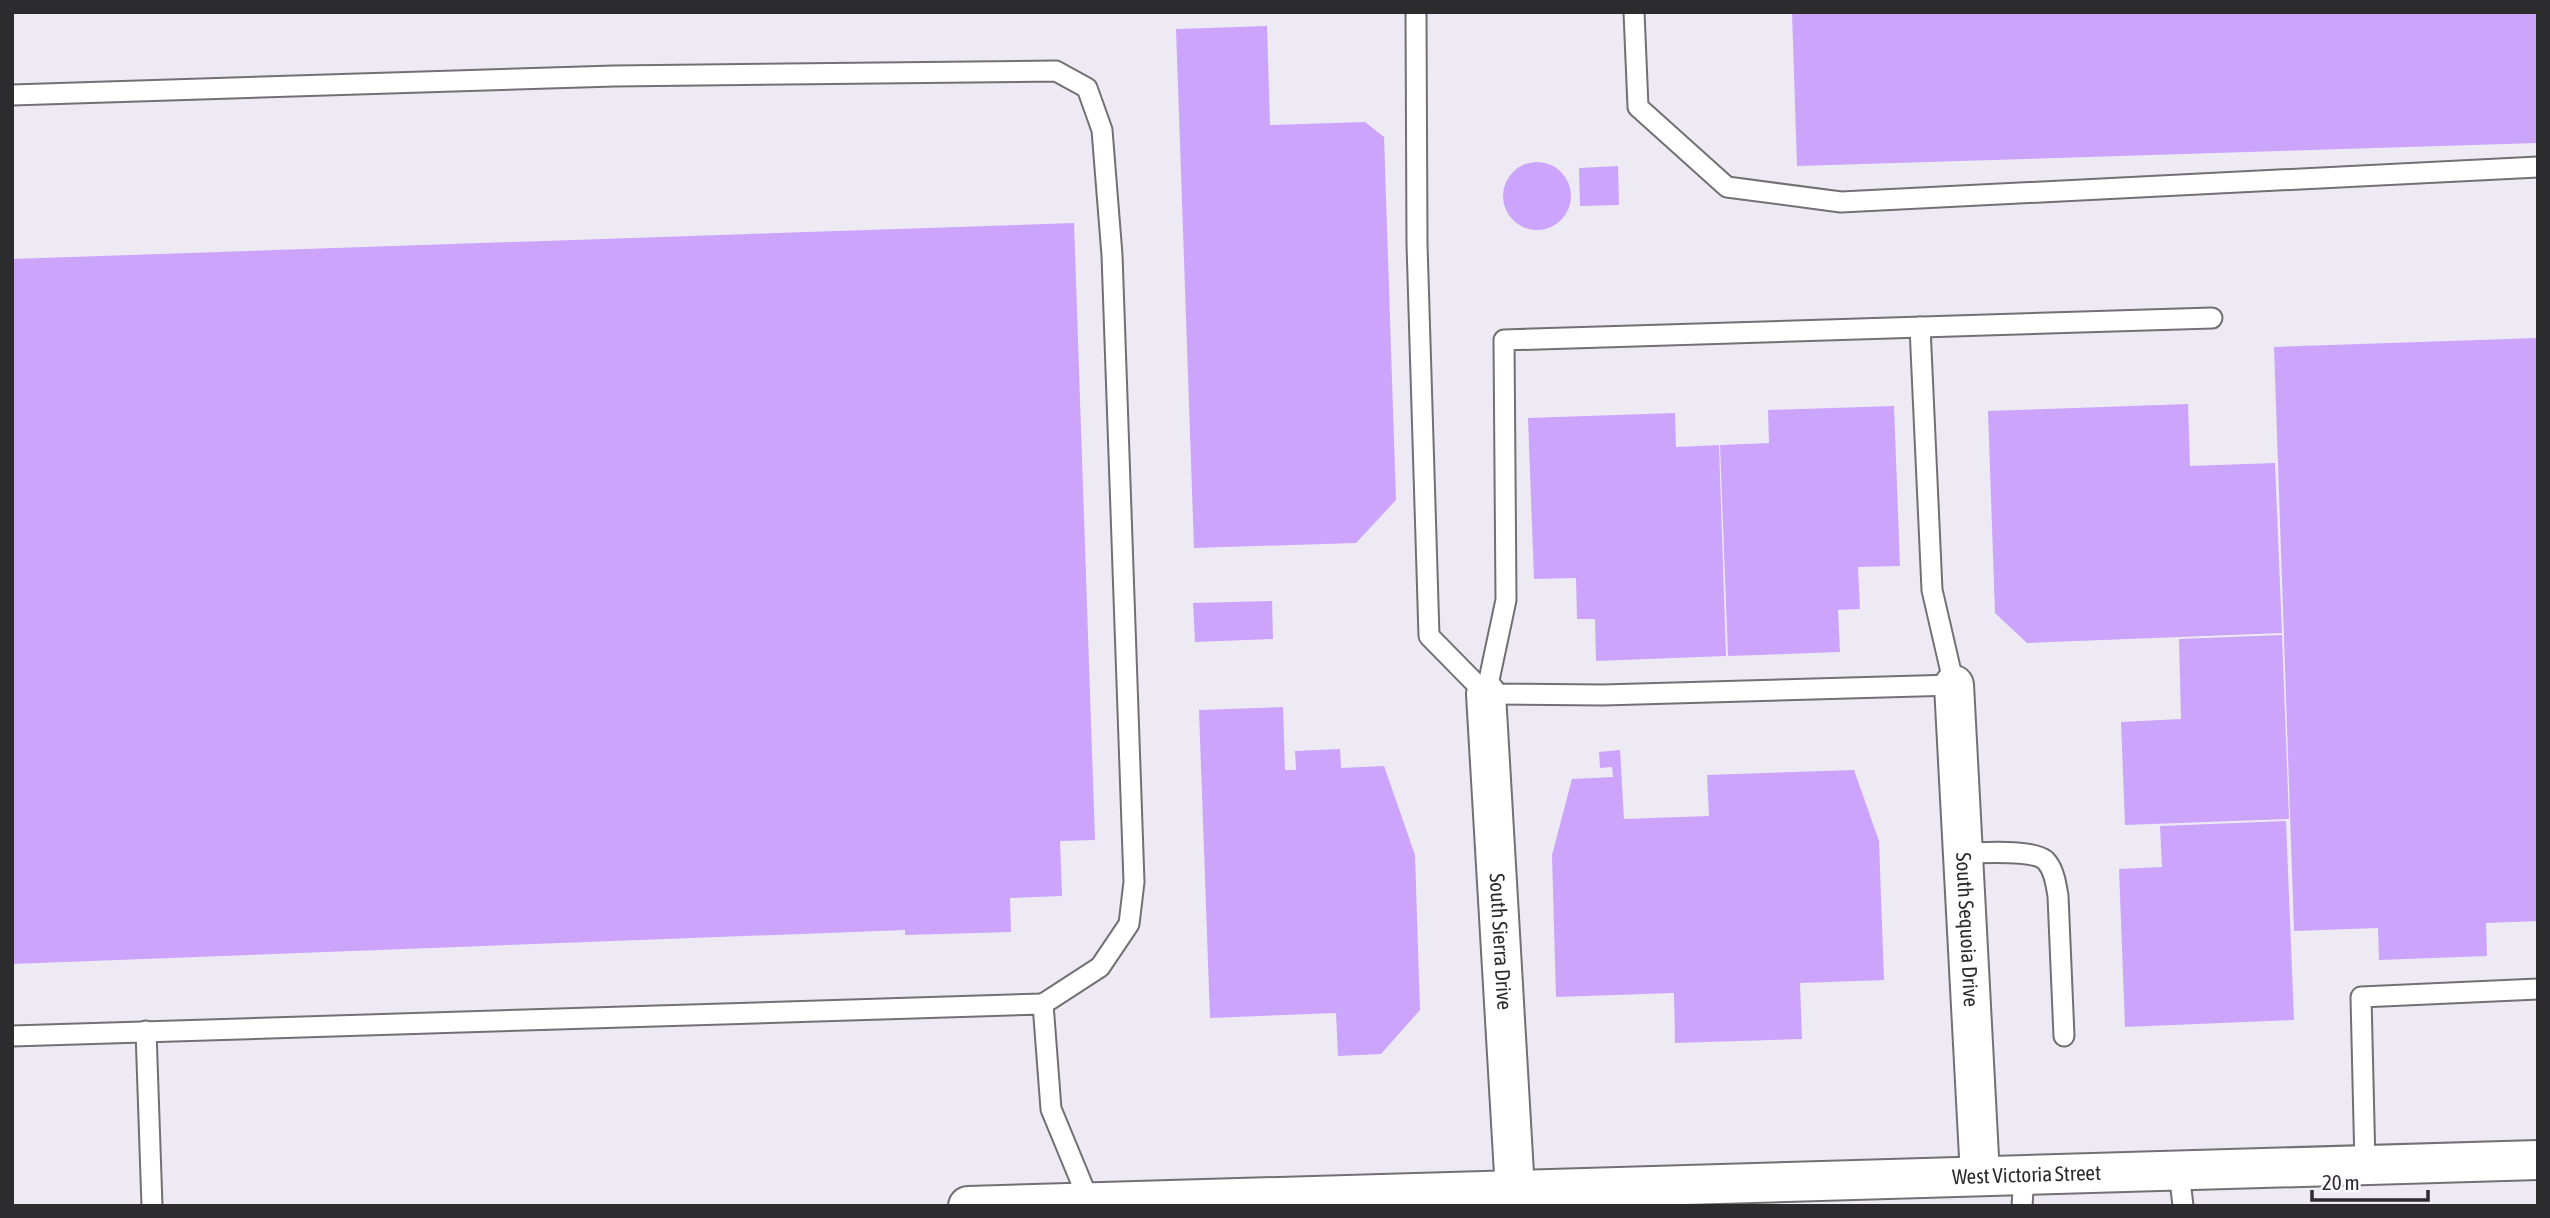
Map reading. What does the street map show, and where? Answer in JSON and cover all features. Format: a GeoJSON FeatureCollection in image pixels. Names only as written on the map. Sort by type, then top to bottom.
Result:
{"type":"FeatureCollection","features":[{"type":"Feature","properties":{"kind":"main road","name":"South Sequoia Drive"},"geometry":{"type":"LineString","coordinates":[[1954,685],[1980,1176]]}},
{"type":"Feature","properties":{"kind":"main road","name":"South Sierra Drive"},"geometry":{"type":"LineString","coordinates":[[1486,694],[1515,1191]]}},
{"type":"Feature","properties":{"kind":"main road","name":"West Victoria Street"},"geometry":{"type":"LineString","coordinates":[[968,1206],[1515,1191],[1578,1197],[1980,1176],[2023,1190],[2181,1188],[2365,1165],[2538,1160]]}},
{"type":"Feature","properties":{"kind":"lane"},"geometry":{"type":"LineString","coordinates":[[1416,12],[1417,244],[1429,636],[1486,694],[1603,695],[1954,685],[1932,590],[1920,327]]}},
{"type":"Feature","properties":{"kind":"lane"},"geometry":{"type":"LineString","coordinates":[[1634,12],[1638,107],[1727,187],[1841,202],[2538,167]]}},
{"type":"Feature","properties":{"kind":"lane"},"geometry":{"type":"LineString","coordinates":[[12,95],[614,76],[1056,71],[1087,88],[1102,130],[1112,255],[1134,882],[1129,924],[1100,967],[1043,1004],[12,1035]]}},
{"type":"Feature","properties":{"kind":"lane"},"geometry":{"type":"LineString","coordinates":[[1486,694],[1506,600],[1504,340],[2212,318]]}},
{"type":"Feature","properties":{"kind":"lane"},"geometry":{"type":"LineString","coordinates":[[1963,853],[2029,854],[2044,860],[2054,875],[2058,896],[2064,1036]]}},
{"type":"Feature","properties":{"kind":"lane"},"geometry":{"type":"LineString","coordinates":[[2365,1165],[2361,997],[2538,989]]}},
{"type":"Feature","properties":{"kind":"lane"},"geometry":{"type":"LineString","coordinates":[[1043,1004],[1051,1109],[1089,1203]]}},
{"type":"Feature","properties":{"kind":"lane"},"geometry":{"type":"LineString","coordinates":[[146,1031],[152,1206]]}},
{"type":"Feature","properties":{"kind":"shaded area"},"geometry":{"type":"Polygon","coordinates":[[[12,12],[2538,12],[2538,1206],[12,1206],[12,12]]]}},
{"type":"Feature","properties":{"kind":"building"},"geometry":{"type":"Polygon","coordinates":[[[1792,12],[2538,12],[2538,143],[1797,166],[1792,12]]]}},
{"type":"Feature","properties":{"kind":"building"},"geometry":{"type":"Polygon","coordinates":[[[1267,26],[1270,125],[1365,122],[1384,137],[1396,500],[1356,543],[1194,548],[1176,29],[1267,26]]]}},
{"type":"Feature","properties":{"kind":"building"},"geometry":{"type":"Polygon","coordinates":[[[1537,162],[1550,165],[1561,172],[1568,183],[1571,196],[1568,209],[1561,220],[1550,227],[1537,230],[1524,227],[1513,220],[1506,209],[1503,196],[1506,183],[1513,172],[1524,165],[1537,162]]]}},
{"type":"Feature","properties":{"kind":"building"},"geometry":{"type":"Polygon","coordinates":[[[1618,166],[1619,205],[1580,206],[1579,168],[1618,166]]]}},
{"type":"Feature","properties":{"kind":"building"},"geometry":{"type":"Polygon","coordinates":[[[1074,223],[1095,840],[1060,841],[1062,896],[1010,898],[1011,932],[905,935],[905,930],[12,964],[12,259],[1074,223]]]}},
{"type":"Feature","properties":{"kind":"building"},"geometry":{"type":"Polygon","coordinates":[[[2538,338],[2538,921],[2486,923],[2487,956],[2379,960],[2378,928],[2294,931],[2274,347],[2538,338]]]}},
{"type":"Feature","properties":{"kind":"building"},"geometry":{"type":"Polygon","coordinates":[[[2188,404],[2190,466],[2275,463],[2282,633],[2027,643],[1995,613],[1988,411],[2188,404]]]}},
{"type":"Feature","properties":{"kind":"building"},"geometry":{"type":"Polygon","coordinates":[[[1894,406],[1900,566],[1858,567],[1860,609],[1838,610],[1840,652],[1728,656],[1720,445],[1769,443],[1768,410],[1894,406]]]}},
{"type":"Feature","properties":{"kind":"building"},"geometry":{"type":"Polygon","coordinates":[[[1675,413],[1676,447],[1719,445],[1726,656],[1596,661],[1595,619],[1577,619],[1576,578],[1534,579],[1528,418],[1675,413]]]}},
{"type":"Feature","properties":{"kind":"building"},"geometry":{"type":"Polygon","coordinates":[[[1272,601],[1273,639],[1195,642],[1193,603],[1272,601]]]}},
{"type":"Feature","properties":{"kind":"building"},"geometry":{"type":"Polygon","coordinates":[[[2282,635],[2289,819],[2125,825],[2121,722],[2181,719],[2179,639],[2282,635]]]}},
{"type":"Feature","properties":{"kind":"building"},"geometry":{"type":"Polygon","coordinates":[[[1283,707],[1285,770],[1296,770],[1295,751],[1340,749],[1341,768],[1384,766],[1415,855],[1420,1010],[1381,1054],[1338,1056],[1336,1013],[1210,1018],[1199,710],[1283,707]]]}},
{"type":"Feature","properties":{"kind":"building"},"geometry":{"type":"Polygon","coordinates":[[[1620,750],[1624,819],[1709,816],[1707,775],[1854,770],[1879,841],[1884,980],[1800,983],[1802,1039],[1675,1043],[1674,993],[1556,997],[1552,855],[1572,779],[1613,777],[1612,767],[1600,768],[1599,752],[1620,750]]]}},
{"type":"Feature","properties":{"kind":"building"},"geometry":{"type":"Polygon","coordinates":[[[2286,821],[2294,1020],[2125,1027],[2119,869],[2162,867],[2160,826],[2286,821]]]}}]}
